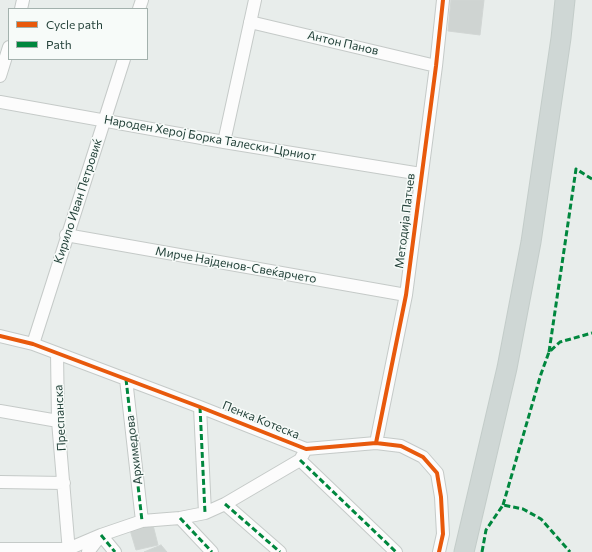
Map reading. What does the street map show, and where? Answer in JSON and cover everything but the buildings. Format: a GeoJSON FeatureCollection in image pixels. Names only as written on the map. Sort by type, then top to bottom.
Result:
{"type":"FeatureCollection","features":[{"type":"Feature","properties":{"kind":"main road"},"geometry":{"type":"LineString","coordinates":[[464,552],[507,368],[531,242],[560,46],[565,0]]}},
{"type":"Feature","properties":{"kind":"street"},"geometry":{"type":"LineString","coordinates":[[224,142],[255,0]]}},
{"type":"Feature","properties":{"kind":"street","name":"Методиjа Патчев"},"geometry":{"type":"LineString","coordinates":[[376,443],[406,295],[436,66],[443,0]]}},
{"type":"Feature","properties":{"kind":"street","name":"Антон Панов"},"geometry":{"type":"LineString","coordinates":[[250,22],[436,66]]}},
{"type":"Feature","properties":{"kind":"street"},"geometry":{"type":"LineString","coordinates":[[0,76],[8,50]]}},
{"type":"Feature","properties":{"kind":"street","name":"Кирило Иван Петровиќ"},"geometry":{"type":"LineString","coordinates":[[33,344],[66,235],[124,60]]}},
{"type":"Feature","properties":{"kind":"street","name":"Народен Херој Борка Талески-Црниот"},"geometry":{"type":"LineString","coordinates":[[0,102],[224,142],[421,174]]}},
{"type":"Feature","properties":{"kind":"street","name":"Мирче Најденов-Свеќарчето"},"geometry":{"type":"LineString","coordinates":[[66,235],[406,295]]}},
{"type":"Feature","properties":{"kind":"street","name":"Пенка Котеска"},"geometry":{"type":"LineString","coordinates":[[0,336],[33,344],[306,449],[376,443],[401,446],[422,457],[437,473],[441,497],[443,534],[439,552]]}},
{"type":"Feature","properties":{"kind":"street","name":"Преспанска"},"geometry":{"type":"LineString","coordinates":[[57,353],[58,421],[69,551]]}},
{"type":"Feature","properties":{"kind":"street","name":"Архимедова"},"geometry":{"type":"LineString","coordinates":[[126,379],[142,522]]}},
{"type":"Feature","properties":{"kind":"street"},"geometry":{"type":"LineString","coordinates":[[200,407],[206,513]]}},
{"type":"Feature","properties":{"kind":"street"},"geometry":{"type":"LineString","coordinates":[[0,412],[58,421]]}},
{"type":"Feature","properties":{"kind":"street"},"geometry":{"type":"LineString","coordinates":[[0,548],[69,551],[101,535],[142,522],[180,518],[206,513],[225,504],[300,460],[306,449]]}},
{"type":"Feature","properties":{"kind":"street"},"geometry":{"type":"LineString","coordinates":[[300,460],[396,552]]}},
{"type":"Feature","properties":{"kind":"street"},"geometry":{"type":"LineString","coordinates":[[0,482],[64,483]]}},
{"type":"Feature","properties":{"kind":"street"},"geometry":{"type":"LineString","coordinates":[[225,504],[280,552]]}},
{"type":"Feature","properties":{"kind":"street"},"geometry":{"type":"LineString","coordinates":[[180,518],[212,552]]}},
{"type":"Feature","properties":{"kind":"street"},"geometry":{"type":"LineString","coordinates":[[88,552],[101,535]]}},
{"type":"Feature","properties":{"kind":"street"},"geometry":{"type":"LineString","coordinates":[[101,535],[115,552]]}},
{"type":"Feature","properties":{"kind":"marked path"},"geometry":{"type":"LineString","coordinates":[[549,352],[576,169],[592,179]]}},
{"type":"Feature","properties":{"kind":"marked path"},"geometry":{"type":"LineString","coordinates":[[503,505],[541,374],[549,352],[560,342],[592,333]]}},
{"type":"Feature","properties":{"kind":"marked path"},"geometry":{"type":"LineString","coordinates":[[126,379],[142,521]]}},
{"type":"Feature","properties":{"kind":"marked path"},"geometry":{"type":"LineString","coordinates":[[200,407],[205,513]]}},
{"type":"Feature","properties":{"kind":"marked path"},"geometry":{"type":"LineString","coordinates":[[300,460],[396,552]]}},
{"type":"Feature","properties":{"kind":"marked path"},"geometry":{"type":"LineString","coordinates":[[225,504],[280,552]]}},
{"type":"Feature","properties":{"kind":"marked path"},"geometry":{"type":"LineString","coordinates":[[482,552],[486,530],[503,505],[523,509],[541,519],[570,552]]}},
{"type":"Feature","properties":{"kind":"marked path"},"geometry":{"type":"LineString","coordinates":[[180,518],[212,552]]}},
{"type":"Feature","properties":{"kind":"marked path"},"geometry":{"type":"LineString","coordinates":[[101,535],[115,552]]}},
{"type":"Feature","properties":{"kind":"cycle path"},"geometry":{"type":"LineString","coordinates":[[376,443],[406,295],[436,66],[443,0]]}},
{"type":"Feature","properties":{"kind":"cycle path"},"geometry":{"type":"LineString","coordinates":[[0,336],[33,344],[306,449],[376,443],[401,446],[423,457],[437,473],[441,497],[443,534],[439,552]]}}]}
